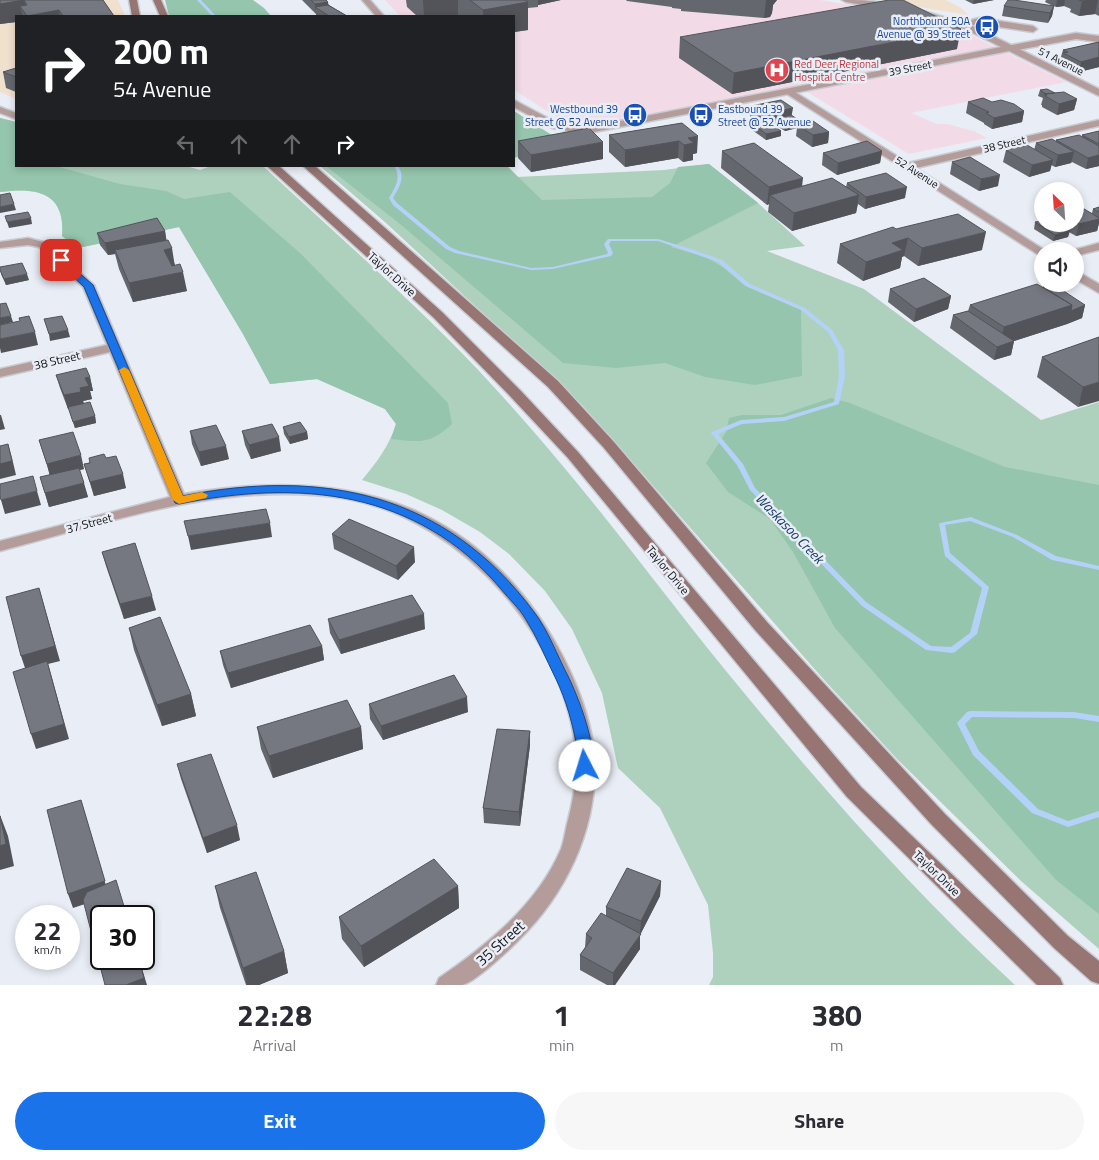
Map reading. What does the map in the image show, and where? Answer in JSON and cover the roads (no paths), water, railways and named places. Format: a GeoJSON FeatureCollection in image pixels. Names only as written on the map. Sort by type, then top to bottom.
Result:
{"type":"FeatureCollection","features":[{"type":"Feature","properties":{"kind":"main road"},"geometry":{"type":"LineString","coordinates":[[133,0],[136,15]]}},
{"type":"Feature","properties":{"kind":"main road"},"geometry":{"type":"LineString","coordinates":[[157,0],[164,15]]}},
{"type":"Feature","properties":{"kind":"main road","name":"Taylor Drive"},"geometry":{"type":"LineString","coordinates":[[273,167],[438,315],[515,393],[573,456],[854,792],[1052,985]]}},
{"type":"Feature","properties":{"kind":"main road","name":"Taylor Drive"},"geometry":{"type":"LineString","coordinates":[[309,167],[553,384],[609,445],[761,626],[932,812],[1061,942],[1099,974]]}},
{"type":"Feature","properties":{"kind":"street"},"geometry":{"type":"LineString","coordinates":[[366,0],[379,15]]}},
{"type":"Feature","properties":{"kind":"street"},"geometry":{"type":"LineString","coordinates":[[846,0],[901,9],[961,24],[979,21],[1033,29]]}},
{"type":"Feature","properties":{"kind":"street","name":"51 Avenue"},"geometry":{"type":"LineString","coordinates":[[961,24],[1099,93]]}},
{"type":"Feature","properties":{"kind":"street","name":"39 Street"},"geometry":{"type":"LineString","coordinates":[[515,104],[551,126],[573,131],[592,130],[1076,36],[1099,40]]}},
{"type":"Feature","properties":{"kind":"street","name":"52 Avenue"},"geometry":{"type":"LineString","coordinates":[[790,92],[1034,247]]}},
{"type":"Feature","properties":{"kind":"street"},"geometry":{"type":"LineString","coordinates":[[0,110],[15,116]]}},
{"type":"Feature","properties":{"kind":"street","name":"38 Street"},"geometry":{"type":"LineString","coordinates":[[909,166],[1099,123]]}},
{"type":"Feature","properties":{"kind":"street"},"geometry":{"type":"LineString","coordinates":[[0,245],[19,242],[39,243],[47,247],[88,285],[179,500]]}},
{"type":"Feature","properties":{"kind":"street"},"geometry":{"type":"LineString","coordinates":[[1084,250],[1099,246]]}},
{"type":"Feature","properties":{"kind":"street"},"geometry":{"type":"LineString","coordinates":[[1084,280],[1099,289]]}},
{"type":"Feature","properties":{"kind":"street","name":"38 Street"},"geometry":{"type":"LineString","coordinates":[[0,373],[115,347]]}},
{"type":"Feature","properties":{"kind":"street","name":"37 Street"},"geometry":{"type":"LineString","coordinates":[[0,546],[179,500],[215,493],[270,488],[298,488],[349,495],[392,507],[424,521],[464,546],[499,578],[530,615],[564,681],[577,716],[584,749],[585,783],[580,816],[570,850],[547,896]]}},
{"type":"Feature","properties":{"kind":"street","name":"35 Street"},"geometry":{"type":"LineString","coordinates":[[447,985],[492,953],[521,926],[547,896]]}},
{"type":"Feature","properties":{"kind":"waterway","name":"Waskasoo Creek"},"geometry":{"type":"LineString","coordinates":[[199,0],[213,15]]}},
{"type":"Feature","properties":{"kind":"waterway","name":"Waskasoo Creek"},"geometry":{"type":"LineString","coordinates":[[397,167],[400,178],[391,198],[395,204],[448,248],[457,252],[531,269],[553,268],[609,255],[611,253],[606,244],[610,240],[658,240],[720,261],[748,285],[803,309],[830,331],[841,350],[842,376],[837,403],[784,419],[741,422],[714,433],[740,464],[752,489],[864,604],[929,648],[952,650],[973,634],[986,587],[947,554],[942,524],[971,519],[1015,536],[1054,558],[1099,568]]}},
{"type":"Feature","properties":{"kind":"waterway","name":"Waskasoo Creek"},"geometry":{"type":"LineString","coordinates":[[1099,719],[1074,715],[970,714],[961,723],[976,753],[1035,811],[1068,824],[1099,814]]}},
{"type":"Feature","properties":{"kind":"place","name":"Northbound 50A Avenue @ 39 Street"},"geometry":{"type":"Point","coordinates":[987,27]}},
{"type":"Feature","properties":{"kind":"place","name":"Red Deer Regional Hospital Centre"},"geometry":{"type":"Point","coordinates":[777,70]}},
{"type":"Feature","properties":{"kind":"place","name":"Westbound 39 Street @ 52 Avenue"},"geometry":{"type":"Point","coordinates":[635,115]}},
{"type":"Feature","properties":{"kind":"place","name":"Eastbound 39 Street @ 52 Avenue"},"geometry":{"type":"Point","coordinates":[701,115]}}]}
